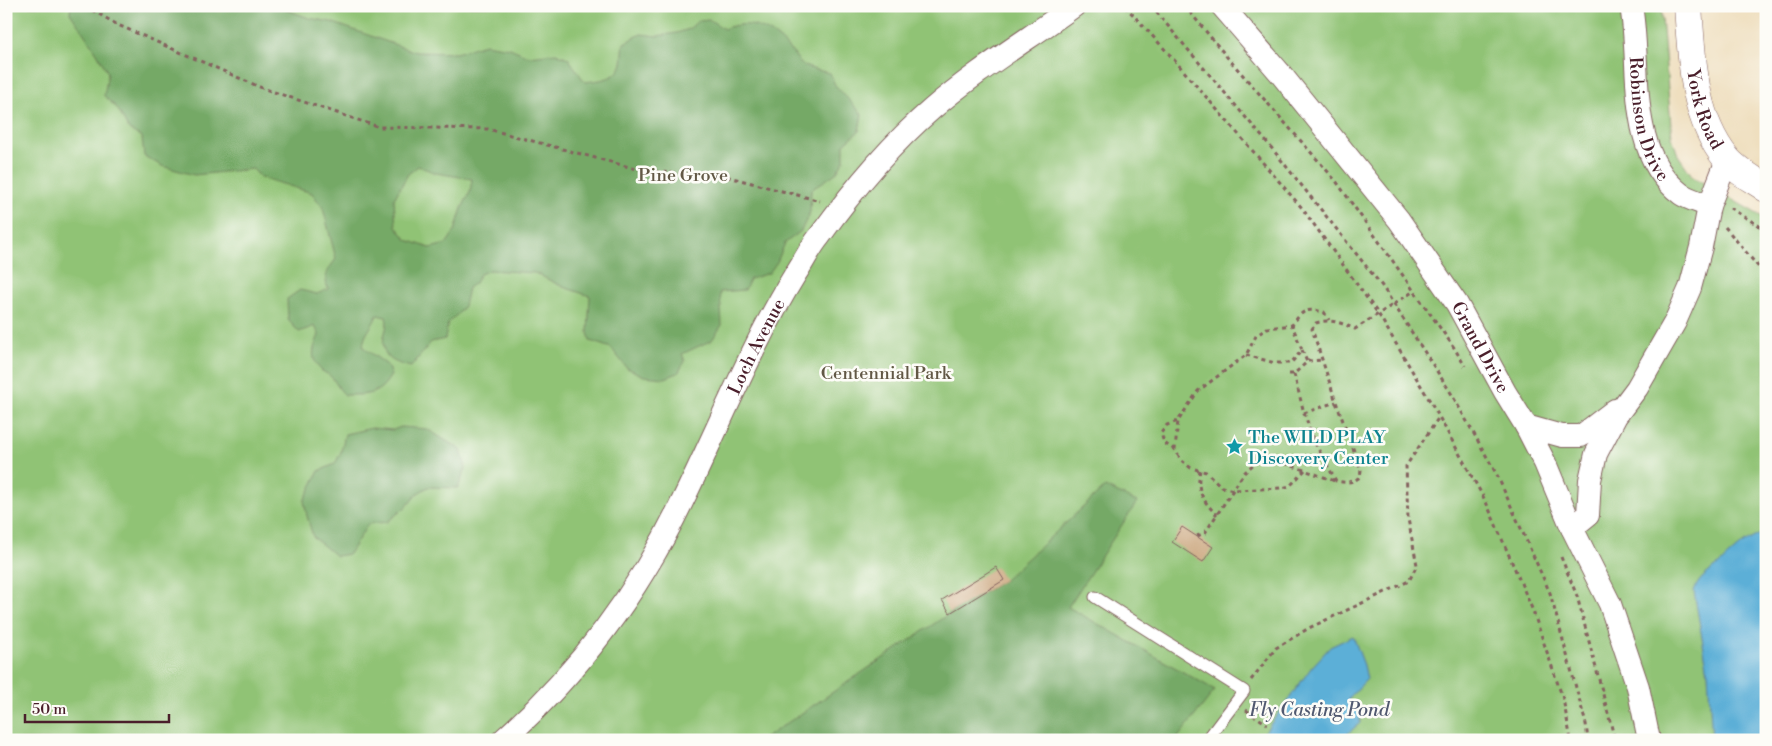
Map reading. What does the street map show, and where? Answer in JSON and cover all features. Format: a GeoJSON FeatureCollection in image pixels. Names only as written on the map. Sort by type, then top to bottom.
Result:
{"type":"FeatureCollection","features":[{"type":"Feature","properties":{"kind":"main road","name":"York Road"},"geometry":{"type":"LineString","coordinates":[[1688,6],[1693,67],[1698,98],[1710,135],[1727,160],[1766,188]]}},
{"type":"Feature","properties":{"kind":"street","name":"Loch Avenue"},"geometry":{"type":"LineString","coordinates":[[503,740],[571,672],[605,630],[645,570],[681,505],[773,311],[818,238],[842,206],[868,173],[893,146],[933,108],[974,76],[1074,6]]}},
{"type":"Feature","properties":{"kind":"street","name":"Grand Drive"},"geometry":{"type":"LineString","coordinates":[[1222,6],[1280,72],[1400,220],[1457,304],[1505,392],[1526,426],[1572,528],[1610,604],[1638,687],[1649,740]]}},
{"type":"Feature","properties":{"kind":"street","name":"Robinson Drive"},"geometry":{"type":"LineString","coordinates":[[1631,6],[1640,114],[1651,156],[1665,178],[1681,194],[1709,206]]}},
{"type":"Feature","properties":{"kind":"street"},"geometry":{"type":"LineString","coordinates":[[1572,528],[1588,515],[1590,480],[1596,454],[1616,416],[1637,388],[1675,322],[1690,288],[1709,206],[1727,160]]}},
{"type":"Feature","properties":{"kind":"street"},"geometry":{"type":"LineString","coordinates":[[1526,426],[1562,436],[1581,436],[1613,413],[1637,388]]}},
{"type":"Feature","properties":{"kind":"lane"},"geometry":{"type":"LineString","coordinates":[[1095,597],[1244,691],[1207,740]]}},
{"type":"Feature","properties":{"kind":"path"},"geometry":{"type":"LineString","coordinates":[[85,6],[118,25],[262,88],[379,127],[488,130],[644,171],[724,176],[842,206]]}},
{"type":"Feature","properties":{"kind":"path"},"geometry":{"type":"LineString","coordinates":[[1125,6],[1170,54],[1302,208],[1379,315],[1440,417],[1486,502],[1533,611],[1564,699],[1571,740]]}},
{"type":"Feature","properties":{"kind":"path"},"geometry":{"type":"LineString","coordinates":[[1151,6],[1270,146],[1382,286],[1452,393],[1497,475],[1550,593],[1588,740]]}},
{"type":"Feature","properties":{"kind":"path"},"geometry":{"type":"LineString","coordinates":[[1185,6],[1227,57],[1336,181],[1453,346],[1468,371]]}},
{"type":"Feature","properties":{"kind":"path"},"geometry":{"type":"LineString","coordinates":[[1709,206],[1725,205],[1766,230]]}},
{"type":"Feature","properties":{"kind":"path"},"geometry":{"type":"LineString","coordinates":[[1709,206],[1766,276]]}},
{"type":"Feature","properties":{"kind":"path"},"geometry":{"type":"LineString","coordinates":[[1197,536],[1205,533],[1244,473],[1260,458],[1273,459],[1336,481],[1350,483],[1360,476],[1361,470],[1312,329],[1316,323],[1329,320],[1340,322],[1355,329],[1414,291]]}},
{"type":"Feature","properties":{"kind":"path"},"geometry":{"type":"LineString","coordinates":[[1175,450],[1178,421],[1198,390],[1246,355],[1256,336],[1267,328],[1292,325],[1302,312],[1309,309],[1324,312],[1329,320]]}},
{"type":"Feature","properties":{"kind":"path"},"geometry":{"type":"LineString","coordinates":[[1292,325],[1307,362]]}},
{"type":"Feature","properties":{"kind":"path"},"geometry":{"type":"LineString","coordinates":[[1246,355],[1275,363],[1291,363],[1302,350]]}},
{"type":"Feature","properties":{"kind":"path"},"geometry":{"type":"LineString","coordinates":[[1289,374],[1294,374],[1307,362],[1322,360]]}},
{"type":"Feature","properties":{"kind":"path"},"geometry":{"type":"LineString","coordinates":[[1294,374],[1304,413],[1316,445],[1336,481]]}},
{"type":"Feature","properties":{"kind":"path"},"geometry":{"type":"LineString","coordinates":[[1304,413],[1336,402]]}},
{"type":"Feature","properties":{"kind":"path"},"geometry":{"type":"LineString","coordinates":[[1244,691],[1276,648],[1309,628],[1409,580],[1417,566],[1408,519],[1406,466],[1440,417]]}},
{"type":"Feature","properties":{"kind":"path"},"geometry":{"type":"LineString","coordinates":[[1178,421],[1166,425],[1161,433],[1164,443],[1175,450],[1181,460],[1191,468],[1206,472],[1222,487],[1233,490],[1282,488],[1290,486],[1305,470]]}},
{"type":"Feature","properties":{"kind":"path"},"geometry":{"type":"LineString","coordinates":[[1200,470],[1198,481],[1203,501],[1217,515]]}},
{"type":"Feature","properties":{"kind":"path"},"geometry":{"type":"LineString","coordinates":[[1559,552],[1577,596],[1615,740]]}},
{"type":"Feature","properties":{"kind":"path"},"geometry":{"type":"LineString","coordinates":[[1235,703],[1267,724]]}},
{"type":"Feature","properties":{"kind":"green space","name":"Centennial Park"},"geometry":{"type":"Polygon","coordinates":[[[6,6],[1661,6],[1672,137],[1678,155],[1693,177],[1766,219],[1766,740],[6,740],[6,6]]]}},
{"type":"Feature","properties":{"kind":"green space","name":"Pine Grove"},"geometry":{"type":"Polygon","coordinates":[[[71,6],[276,6],[309,18],[331,22],[416,52],[456,53],[485,44],[510,48],[528,56],[556,53],[568,58],[585,82],[602,80],[616,73],[622,63],[624,43],[641,34],[657,36],[677,33],[689,29],[698,21],[710,20],[724,29],[733,26],[751,25],[760,27],[775,36],[804,66],[830,73],[835,85],[862,114],[859,131],[844,144],[844,160],[836,173],[811,190],[810,212],[801,231],[785,243],[777,262],[769,273],[750,279],[745,290],[720,292],[722,325],[712,340],[682,354],[685,361],[678,373],[665,378],[644,376],[627,368],[611,348],[590,341],[588,332],[590,296],[563,287],[535,273],[490,270],[480,274],[475,283],[468,288],[464,306],[448,323],[445,339],[431,342],[411,367],[393,361],[386,354],[383,343],[387,324],[386,317],[377,315],[365,338],[363,347],[387,365],[391,375],[377,391],[360,395],[345,395],[332,378],[321,370],[314,360],[314,348],[319,335],[315,326],[299,332],[288,320],[287,299],[300,290],[317,294],[328,289],[327,273],[336,259],[323,208],[312,193],[260,177],[253,169],[194,175],[162,166],[144,156],[142,137],[129,130],[117,108],[104,96],[108,73],[70,13],[71,6]],[[418,166],[408,174],[394,199],[396,226],[407,240],[430,248],[446,244],[455,231],[462,208],[470,192],[472,179],[436,173],[418,166]]]}},
{"type":"Feature","properties":{"kind":"green space"},"geometry":{"type":"Polygon","coordinates":[[[401,427],[427,429],[461,450],[466,468],[458,488],[428,487],[418,493],[407,506],[387,522],[368,524],[349,554],[336,556],[313,537],[304,501],[319,471],[335,464],[341,452],[345,434],[372,428],[393,430],[401,427]]]}},
{"type":"Feature","properties":{"kind":"green space"},"geometry":{"type":"Polygon","coordinates":[[[1105,487],[1137,502],[1068,607],[1215,690],[1176,740],[762,740],[950,613],[1004,580],[1105,487]]]}},
{"type":"Feature","properties":{"kind":"water"},"geometry":{"type":"Polygon","coordinates":[[[1766,532],[1766,740],[1712,740],[1708,673],[1694,591],[1702,578],[1737,549],[1752,538],[1766,532]]]}},
{"type":"Feature","properties":{"kind":"water","name":"Fly Casting Pond"},"geometry":{"type":"Polygon","coordinates":[[[1353,636],[1367,679],[1348,699],[1360,711],[1360,723],[1348,733],[1350,740],[1259,740],[1311,668],[1330,647],[1353,636]]]}},
{"type":"Feature","properties":{"kind":"building"},"geometry":{"type":"Polygon","coordinates":[[[1182,527],[1213,547],[1203,562],[1172,542],[1182,527]]]}},
{"type":"Feature","properties":{"kind":"building"},"geometry":{"type":"Polygon","coordinates":[[[996,567],[1004,580],[950,613],[942,600],[996,567]]]}},
{"type":"Feature","properties":{"kind":"place","name":"The WILD PLAY Discovery Center"},"geometry":{"type":"Point","coordinates":[1234,447]}}]}
